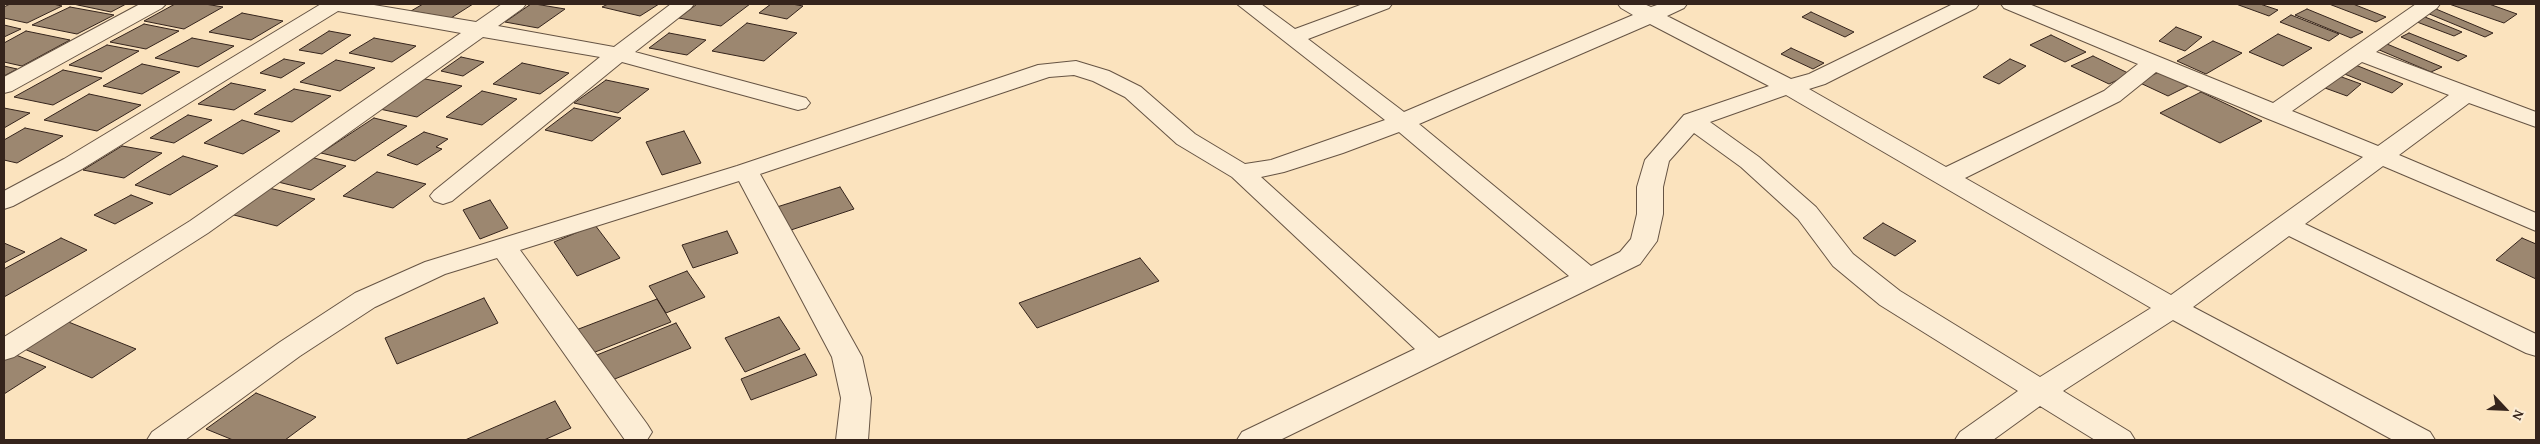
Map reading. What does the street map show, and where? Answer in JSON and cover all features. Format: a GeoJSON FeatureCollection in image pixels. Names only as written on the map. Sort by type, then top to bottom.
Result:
{"type":"FeatureCollection","features":[{"type":"Feature","properties":{"kind":"street"},"geometry":{"type":"LineString","coordinates":[[4,86],[155,4]]}},
{"type":"Feature","properties":{"kind":"street"},"geometry":{"type":"LineString","coordinates":[[4,201],[73,164],[334,4],[480,28],[618,54],[798,103]]}},
{"type":"Feature","properties":{"kind":"street"},"geometry":{"type":"LineString","coordinates":[[4,350],[199,227],[516,4]]}},
{"type":"Feature","properties":{"kind":"street"},"geometry":{"type":"LineString","coordinates":[[444,196],[618,54],[684,4]]}},
{"type":"Feature","properties":{"kind":"street"},"geometry":{"type":"LineString","coordinates":[[1248,4],[1294,37],[1402,122],[1590,279]]}},
{"type":"Feature","properties":{"kind":"street"},"geometry":{"type":"LineString","coordinates":[[1294,37],[1382,4]]}},
{"type":"Feature","properties":{"kind":"street"},"geometry":{"type":"LineString","coordinates":[[1241,172],[1275,167],[1402,122],[1639,10],[1677,4]]}},
{"type":"Feature","properties":{"kind":"street"},"geometry":{"type":"LineString","coordinates":[[1253,440],[1590,279],[1630,258],[1644,240],[1650,214],[1650,186],[1657,160],[1692,120],[1747,98],[1789,87],[1841,68],[1969,4]]}},
{"type":"Feature","properties":{"kind":"street"},"geometry":{"type":"LineString","coordinates":[[2011,4],[2381,156],[2536,224]]}},
{"type":"Feature","properties":{"kind":"street"},"geometry":{"type":"LineString","coordinates":[[2274,113],[2430,4]]}},
{"type":"Feature","properties":{"kind":"street"},"geometry":{"type":"LineString","coordinates":[[1639,10],[1789,87],[2172,308],[2419,440]]}},
{"type":"Feature","properties":{"kind":"street"},"geometry":{"type":"LineString","coordinates":[[2358,53],[2465,95],[2536,120]]}},
{"type":"Feature","properties":{"kind":"street"},"geometry":{"type":"LineString","coordinates":[[1946,177],[2112,96],[2154,62]]}},
{"type":"Feature","properties":{"kind":"street"},"geometry":{"type":"LineString","coordinates":[[163,440],[290,348],[364,300],[435,268],[746,170],[1046,70],[1076,68],[1101,76],[1133,92],[1186,139],[1241,172],[1436,352]]}},
{"type":"Feature","properties":{"kind":"street"},"geometry":{"type":"LineString","coordinates":[[1971,440],[2038,392],[2172,308],[2465,95]]}},
{"type":"Feature","properties":{"kind":"street"},"geometry":{"type":"LineString","coordinates":[[1692,120],[1750,162],[1807,213],[1844,260],[1890,298],[2038,392],[2119,440]]}},
{"type":"Feature","properties":{"kind":"street"},"geometry":{"type":"LineString","coordinates":[[746,170],[847,357],[856,398],[852,440]]}},
{"type":"Feature","properties":{"kind":"street"},"geometry":{"type":"LineString","coordinates":[[2287,225],[2536,346]]}},
{"type":"Feature","properties":{"kind":"street"},"geometry":{"type":"LineString","coordinates":[[503,246],[636,432]]}},
{"type":"Feature","properties":{"kind":"building"},"geometry":{"type":"Polygon","coordinates":[[[10,4],[53,4],[62,6],[27,23],[4,18],[4,7],[10,4]]]}},
{"type":"Feature","properties":{"kind":"building"},"geometry":{"type":"Polygon","coordinates":[[[73,4],[126,4],[111,12],[73,4]]]}},
{"type":"Feature","properties":{"kind":"building"},"geometry":{"type":"Polygon","coordinates":[[[175,4],[205,4],[223,7],[184,29],[144,21],[175,4]]]}},
{"type":"Feature","properties":{"kind":"building"},"geometry":{"type":"Polygon","coordinates":[[[423,4],[473,4],[451,18],[411,11],[423,4]]]}},
{"type":"Feature","properties":{"kind":"building"},"geometry":{"type":"Polygon","coordinates":[[[531,4],[565,9],[538,28],[505,22],[531,4]]]}},
{"type":"Feature","properties":{"kind":"building"},"geometry":{"type":"Polygon","coordinates":[[[608,4],[659,4],[640,16],[602,7],[608,4]]]}},
{"type":"Feature","properties":{"kind":"building"},"geometry":{"type":"Polygon","coordinates":[[[697,4],[750,4],[721,26],[679,18],[697,4]]]}},
{"type":"Feature","properties":{"kind":"building"},"geometry":{"type":"Polygon","coordinates":[[[771,4],[803,6],[787,19],[759,13],[771,4]]]}},
{"type":"Feature","properties":{"kind":"building"},"geometry":{"type":"Polygon","coordinates":[[[2236,4],[2260,4],[2278,10],[2269,16],[2236,4]]]}},
{"type":"Feature","properties":{"kind":"building"},"geometry":{"type":"Polygon","coordinates":[[[2329,4],[2353,4],[2386,17],[2376,22],[2329,4]]]}},
{"type":"Feature","properties":{"kind":"building"},"geometry":{"type":"Polygon","coordinates":[[[2449,4],[2489,4],[2517,14],[2504,23],[2449,4]]]}},
{"type":"Feature","properties":{"kind":"building"},"geometry":{"type":"Polygon","coordinates":[[[70,7],[114,15],[77,34],[32,25],[70,7]]]}},
{"type":"Feature","properties":{"kind":"building"},"geometry":{"type":"Polygon","coordinates":[[[2307,9],[2363,32],[2351,38],[2295,15],[2307,9]]]}},
{"type":"Feature","properties":{"kind":"building"},"geometry":{"type":"Polygon","coordinates":[[[2436,9],[2493,33],[2485,37],[2427,13],[2436,9]]]}},
{"type":"Feature","properties":{"kind":"building"},"geometry":{"type":"Polygon","coordinates":[[[1811,12],[1854,32],[1845,37],[1802,17],[1811,12]]]}},
{"type":"Feature","properties":{"kind":"building"},"geometry":{"type":"Polygon","coordinates":[[[242,13],[283,21],[251,40],[209,32],[242,13]]]}},
{"type":"Feature","properties":{"kind":"building"},"geometry":{"type":"Polygon","coordinates":[[[2291,15],[2339,34],[2329,41],[2280,22],[2291,15]]]}},
{"type":"Feature","properties":{"kind":"building"},"geometry":{"type":"Polygon","coordinates":[[[2425,17],[2462,32],[2454,36],[2417,22],[2425,17]]]}},
{"type":"Feature","properties":{"kind":"building"},"geometry":{"type":"Polygon","coordinates":[[[747,23],[797,33],[764,61],[712,51],[747,23]]]}},
{"type":"Feature","properties":{"kind":"building"},"geometry":{"type":"Polygon","coordinates":[[[144,24],[179,31],[146,49],[110,42],[144,24]]]}},
{"type":"Feature","properties":{"kind":"building"},"geometry":{"type":"Polygon","coordinates":[[[4,25],[21,29],[4,37],[4,25]]]}},
{"type":"Feature","properties":{"kind":"building"},"geometry":{"type":"Polygon","coordinates":[[[2176,27],[2202,37],[2185,51],[2159,41],[2176,27]]]}},
{"type":"Feature","properties":{"kind":"building"},"geometry":{"type":"Polygon","coordinates":[[[26,31],[70,40],[22,66],[4,62],[4,43],[26,31]]]}},
{"type":"Feature","properties":{"kind":"building"},"geometry":{"type":"Polygon","coordinates":[[[329,31],[351,35],[322,54],[299,50],[329,31]]]}},
{"type":"Feature","properties":{"kind":"building"},"geometry":{"type":"Polygon","coordinates":[[[669,33],[706,40],[687,55],[649,48],[669,33]]]}},
{"type":"Feature","properties":{"kind":"building"},"geometry":{"type":"Polygon","coordinates":[[[2409,33],[2467,56],[2458,61],[2401,37],[2409,33]]]}},
{"type":"Feature","properties":{"kind":"building"},"geometry":{"type":"Polygon","coordinates":[[[2278,34],[2312,48],[2283,66],[2249,52],[2278,34]]]}},
{"type":"Feature","properties":{"kind":"building"},"geometry":{"type":"Polygon","coordinates":[[[2051,35],[2086,52],[2065,62],[2030,45],[2051,35]]]}},
{"type":"Feature","properties":{"kind":"building"},"geometry":{"type":"Polygon","coordinates":[[[192,38],[234,46],[198,67],[155,58],[192,38]]]}},
{"type":"Feature","properties":{"kind":"building"},"geometry":{"type":"Polygon","coordinates":[[[374,38],[416,46],[392,62],[349,53],[374,38]]]}},
{"type":"Feature","properties":{"kind":"building"},"geometry":{"type":"Polygon","coordinates":[[[2213,41],[2242,53],[2206,74],[2177,61],[2213,41]]]}},
{"type":"Feature","properties":{"kind":"building"},"geometry":{"type":"Polygon","coordinates":[[[2387,44],[2442,67],[2431,72],[2377,49],[2387,44]]]}},
{"type":"Feature","properties":{"kind":"building"},"geometry":{"type":"Polygon","coordinates":[[[107,45],[139,51],[102,72],[69,65],[107,45]]]}},
{"type":"Feature","properties":{"kind":"building"},"geometry":{"type":"Polygon","coordinates":[[[1791,48],[1824,63],[1813,69],[1781,54],[1791,48]]]}},
{"type":"Feature","properties":{"kind":"building"},"geometry":{"type":"Polygon","coordinates":[[[2093,56],[2130,74],[2109,84],[2071,66],[2093,56]]]}},
{"type":"Feature","properties":{"kind":"building"},"geometry":{"type":"Polygon","coordinates":[[[461,57],[484,62],[463,76],[441,71],[461,57]]]}},
{"type":"Feature","properties":{"kind":"building"},"geometry":{"type":"Polygon","coordinates":[[[284,59],[305,63],[281,78],[260,73],[284,59]]]}},
{"type":"Feature","properties":{"kind":"building"},"geometry":{"type":"Polygon","coordinates":[[[2010,59],[2026,66],[1999,84],[1983,77],[2010,59]]]}},
{"type":"Feature","properties":{"kind":"building"},"geometry":{"type":"Polygon","coordinates":[[[336,60],[375,68],[340,91],[300,82],[336,60]]]}},
{"type":"Feature","properties":{"kind":"building"},"geometry":{"type":"Polygon","coordinates":[[[522,63],[569,73],[540,94],[493,84],[522,63]]]}},
{"type":"Feature","properties":{"kind":"building"},"geometry":{"type":"Polygon","coordinates":[[[142,64],[180,72],[142,94],[103,86],[142,64]]]}},
{"type":"Feature","properties":{"kind":"building"},"geometry":{"type":"Polygon","coordinates":[[[2353,64],[2403,84],[2392,93],[2342,73],[2353,64]]]}},
{"type":"Feature","properties":{"kind":"building"},"geometry":{"type":"Polygon","coordinates":[[[4,66],[17,69],[4,76],[4,66]]]}},
{"type":"Feature","properties":{"kind":"building"},"geometry":{"type":"Polygon","coordinates":[[[63,70],[102,78],[53,105],[14,97],[63,70]]]}},
{"type":"Feature","properties":{"kind":"building"},"geometry":{"type":"Polygon","coordinates":[[[2159,72],[2188,86],[2168,96],[2138,82],[2159,72]]]}},
{"type":"Feature","properties":{"kind":"building"},"geometry":{"type":"Polygon","coordinates":[[[2339,76],[2361,84],[2347,96],[2325,88],[2339,76]]]}},
{"type":"Feature","properties":{"kind":"building"},"geometry":{"type":"Polygon","coordinates":[[[420,78],[462,86],[417,117],[375,108],[420,78]]]}},
{"type":"Feature","properties":{"kind":"building"},"geometry":{"type":"Polygon","coordinates":[[[606,80],[649,89],[618,113],[574,103],[606,80]]]}},
{"type":"Feature","properties":{"kind":"building"},"geometry":{"type":"Polygon","coordinates":[[[231,83],[266,90],[234,110],[198,104],[231,83]]]}},
{"type":"Feature","properties":{"kind":"building"},"geometry":{"type":"Polygon","coordinates":[[[294,89],[331,96],[292,122],[254,114],[294,89]]]}},
{"type":"Feature","properties":{"kind":"building"},"geometry":{"type":"Polygon","coordinates":[[[482,91],[517,99],[482,125],[446,117],[482,91]]]}},
{"type":"Feature","properties":{"kind":"building"},"geometry":{"type":"Polygon","coordinates":[[[2201,92],[2262,121],[2220,143],[2160,113],[2201,92]]]}},
{"type":"Feature","properties":{"kind":"building"},"geometry":{"type":"Polygon","coordinates":[[[89,94],[141,105],[97,131],[44,120],[89,94]]]}},
{"type":"Feature","properties":{"kind":"building"},"geometry":{"type":"Polygon","coordinates":[[[4,108],[30,113],[4,128],[4,108]]]}},
{"type":"Feature","properties":{"kind":"building"},"geometry":{"type":"Polygon","coordinates":[[[574,108],[621,118],[592,141],[545,130],[574,108]]]}},
{"type":"Feature","properties":{"kind":"building"},"geometry":{"type":"Polygon","coordinates":[[[188,115],[212,120],[174,143],[150,138],[188,115]]]}},
{"type":"Feature","properties":{"kind":"building"},"geometry":{"type":"Polygon","coordinates":[[[374,118],[407,126],[355,161],[321,153],[374,118]]]}},
{"type":"Feature","properties":{"kind":"building"},"geometry":{"type":"Polygon","coordinates":[[[242,120],[280,131],[243,154],[204,143],[242,120]]]}},
{"type":"Feature","properties":{"kind":"building"},"geometry":{"type":"Polygon","coordinates":[[[25,128],[63,136],[17,163],[4,160],[4,140],[25,128]]]}},
{"type":"Feature","properties":{"kind":"building"},"geometry":{"type":"Polygon","coordinates":[[[684,131],[701,163],[662,175],[646,142],[684,131]]]}},
{"type":"Feature","properties":{"kind":"building"},"geometry":{"type":"Polygon","coordinates":[[[424,132],[448,139],[436,147],[442,149],[417,165],[387,155],[424,132]]]}},
{"type":"Feature","properties":{"kind":"building"},"geometry":{"type":"Polygon","coordinates":[[[122,146],[162,153],[124,178],[83,170],[122,146]]]}},
{"type":"Feature","properties":{"kind":"building"},"geometry":{"type":"Polygon","coordinates":[[[183,156],[218,166],[170,195],[135,185],[183,156]]]}},
{"type":"Feature","properties":{"kind":"building"},"geometry":{"type":"Polygon","coordinates":[[[314,158],[346,166],[311,190],[278,182],[314,158]]]}},
{"type":"Feature","properties":{"kind":"building"},"geometry":{"type":"Polygon","coordinates":[[[377,172],[426,184],[393,208],[343,196],[377,172]]]}},
{"type":"Feature","properties":{"kind":"building"},"geometry":{"type":"Polygon","coordinates":[[[840,187],[854,209],[770,237],[758,213],[840,187]]]}},
{"type":"Feature","properties":{"kind":"building"},"geometry":{"type":"Polygon","coordinates":[[[269,188],[315,199],[277,226],[230,214],[269,188]]]}},
{"type":"Feature","properties":{"kind":"building"},"geometry":{"type":"Polygon","coordinates":[[[131,195],[153,203],[115,224],[94,215],[131,195]]]}},
{"type":"Feature","properties":{"kind":"building"},"geometry":{"type":"Polygon","coordinates":[[[490,200],[508,228],[480,239],[463,210],[490,200]]]}},
{"type":"Feature","properties":{"kind":"building"},"geometry":{"type":"Polygon","coordinates":[[[1883,223],[1916,241],[1895,256],[1863,238],[1883,223]]]}},
{"type":"Feature","properties":{"kind":"building"},"geometry":{"type":"Polygon","coordinates":[[[595,225],[620,258],[577,276],[554,242],[595,225]]]}},
{"type":"Feature","properties":{"kind":"building"},"geometry":{"type":"Polygon","coordinates":[[[727,231],[738,253],[693,268],[682,245],[727,231]]]}},
{"type":"Feature","properties":{"kind":"building"},"geometry":{"type":"Polygon","coordinates":[[[61,238],[87,250],[4,297],[4,269],[61,238]]]}},
{"type":"Feature","properties":{"kind":"building"},"geometry":{"type":"Polygon","coordinates":[[[2522,238],[2536,244],[2536,279],[2496,260],[2522,238]]]}},
{"type":"Feature","properties":{"kind":"building"},"geometry":{"type":"Polygon","coordinates":[[[4,243],[25,252],[4,263],[4,243]]]}},
{"type":"Feature","properties":{"kind":"building"},"geometry":{"type":"Polygon","coordinates":[[[1140,258],[1159,281],[1037,328],[1019,303],[1140,258]]]}},
{"type":"Feature","properties":{"kind":"building"},"geometry":{"type":"Polygon","coordinates":[[[687,271],[705,297],[666,313],[649,286],[687,271]]]}},
{"type":"Feature","properties":{"kind":"building"},"geometry":{"type":"Polygon","coordinates":[[[484,298],[498,323],[397,364],[385,338],[484,298]]]}},
{"type":"Feature","properties":{"kind":"building"},"geometry":{"type":"Polygon","coordinates":[[[657,299],[671,322],[575,360],[563,335],[657,299]]]}},
{"type":"Feature","properties":{"kind":"building"},"geometry":{"type":"Polygon","coordinates":[[[779,317],[800,349],[745,372],[725,338],[779,317]]]}},
{"type":"Feature","properties":{"kind":"building"},"geometry":{"type":"Polygon","coordinates":[[[66,321],[136,349],[92,378],[22,348],[66,321]]]}},
{"type":"Feature","properties":{"kind":"building"},"geometry":{"type":"Polygon","coordinates":[[[676,323],[691,348],[600,385],[587,359],[676,323]]]}},
{"type":"Feature","properties":{"kind":"building"},"geometry":{"type":"Polygon","coordinates":[[[11,353],[46,367],[4,394],[4,357],[11,353]]]}},
{"type":"Feature","properties":{"kind":"building"},"geometry":{"type":"Polygon","coordinates":[[[805,354],[817,375],[751,400],[741,379],[805,354]]]}},
{"type":"Feature","properties":{"kind":"building"},"geometry":{"type":"Polygon","coordinates":[[[256,393],[316,417],[285,440],[233,440],[206,429],[256,393]]]}},
{"type":"Feature","properties":{"kind":"building"},"geometry":{"type":"Polygon","coordinates":[[[555,401],[571,428],[544,440],[465,440],[555,401]]]}}]}
